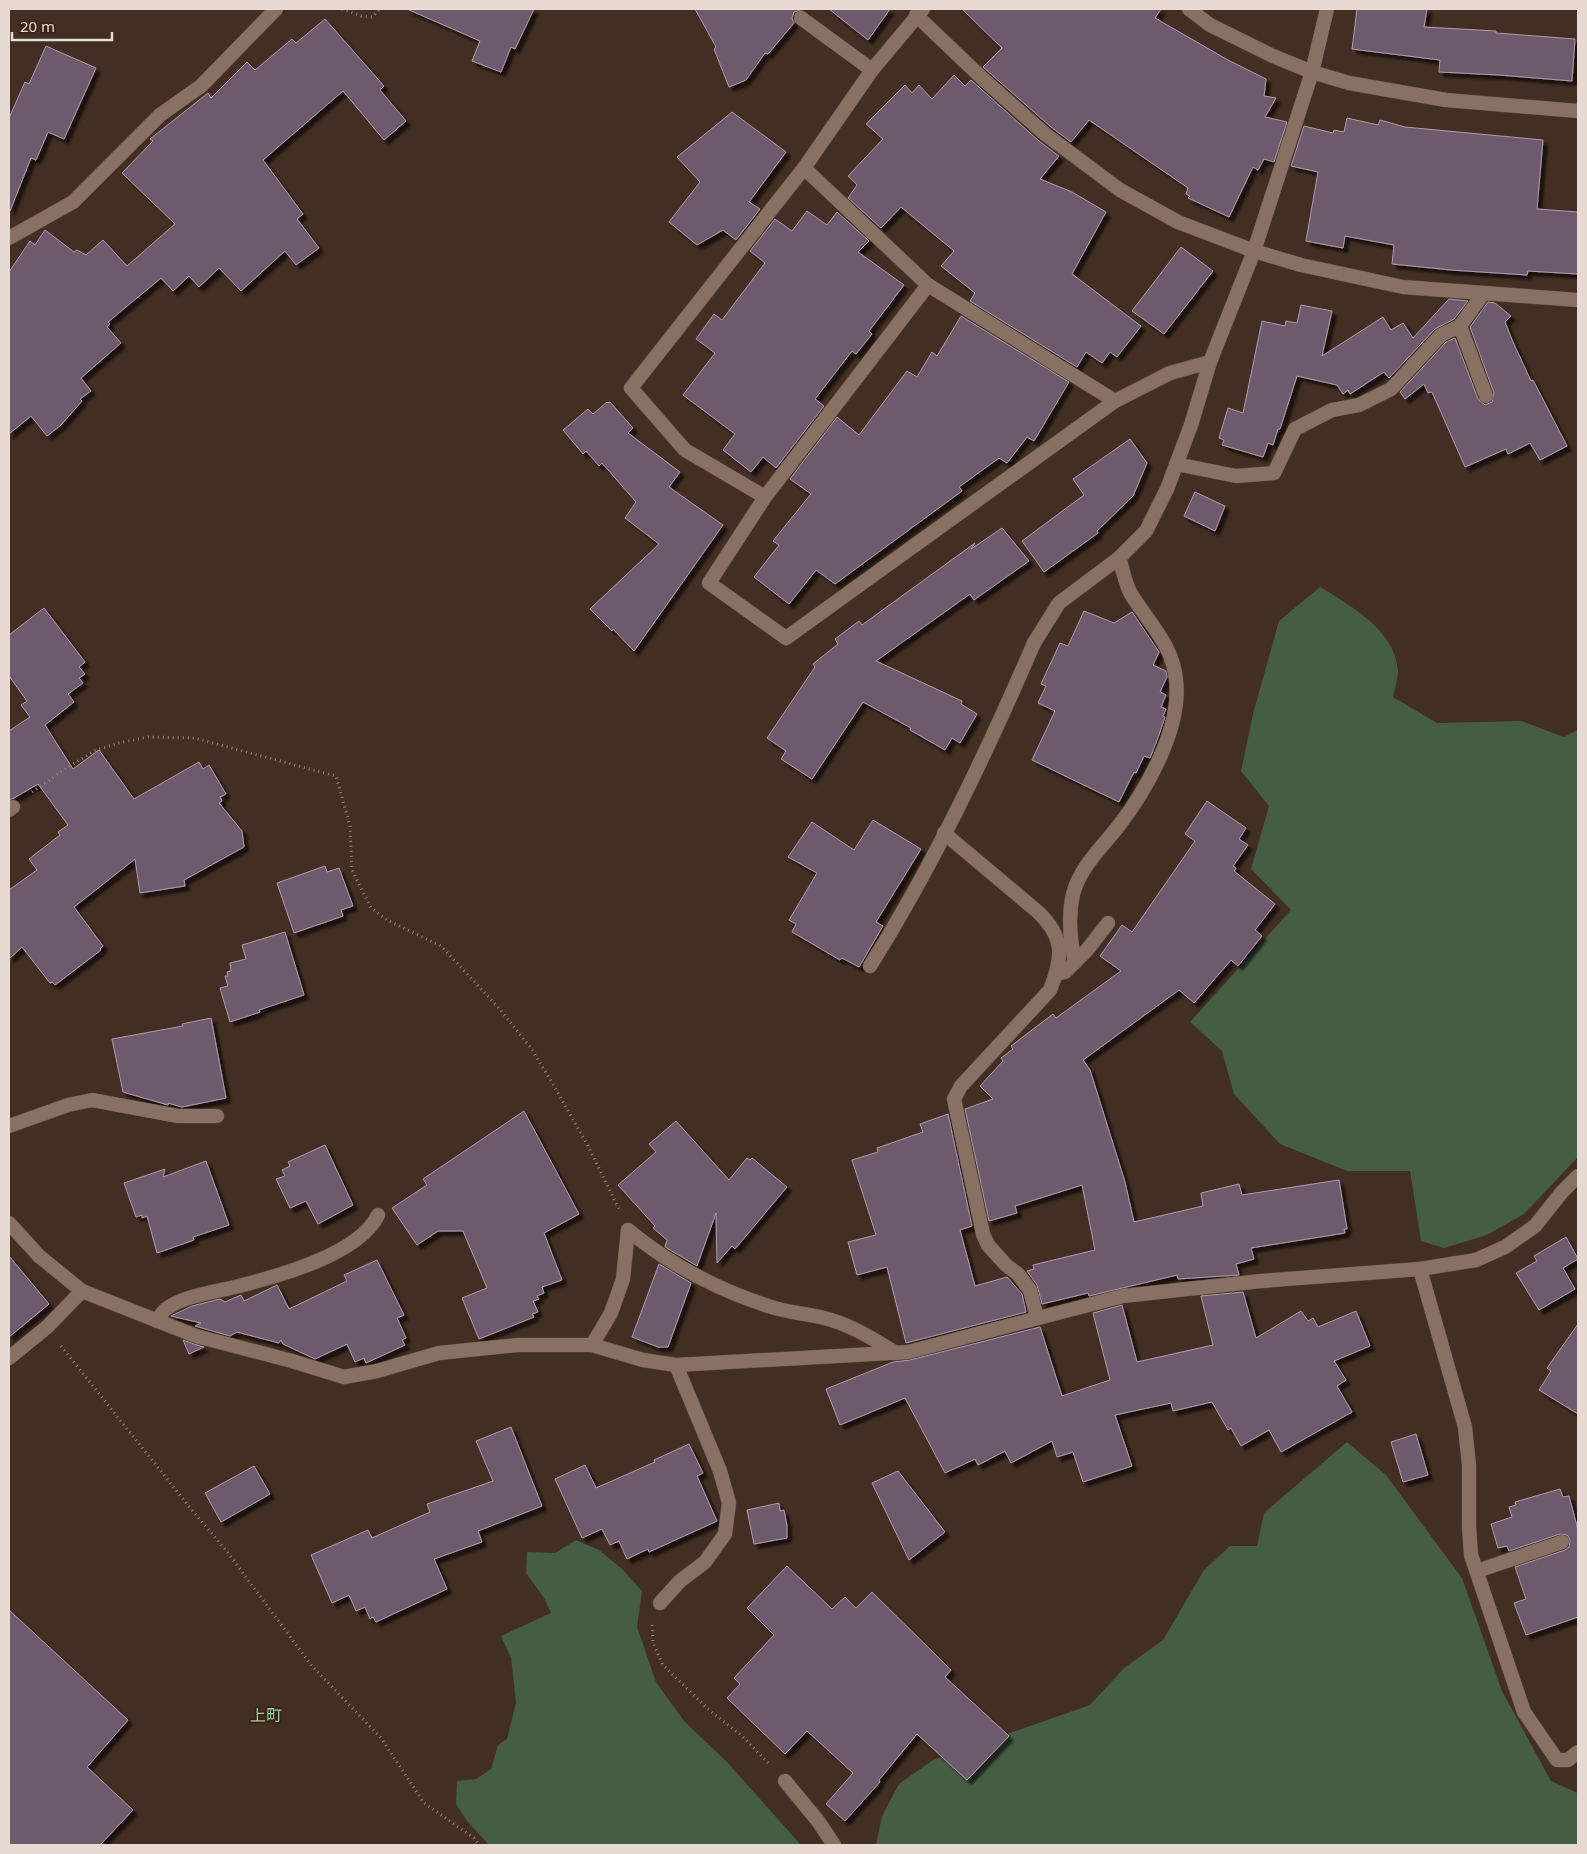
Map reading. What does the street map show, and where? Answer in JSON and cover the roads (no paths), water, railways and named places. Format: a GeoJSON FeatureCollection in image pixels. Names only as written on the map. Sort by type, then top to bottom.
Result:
{"type":"FeatureCollection","features":[{"type":"Feature","properties":{"kind":"street"},"geometry":{"type":"LineString","coordinates":[[9,238],[73,202],[160,115],[201,86],[276,9]]}},
{"type":"Feature","properties":{"kind":"street"},"geometry":{"type":"LineString","coordinates":[[1189,9],[1210,25],[1273,56],[1312,72],[1349,83],[1446,100],[1578,111]]}},
{"type":"Feature","properties":{"kind":"street"},"geometry":{"type":"LineString","coordinates":[[870,966],[890,934],[944,833],[998,725],[1034,644],[1059,603],[1119,558],[1146,531],[1167,489],[1192,425],[1210,362],[1254,251],[1312,72],[1327,9]]}},
{"type":"Feature","properties":{"kind":"street"},"geometry":{"type":"LineString","coordinates":[[764,497],[685,450],[631,388],[804,168],[872,70],[920,12],[982,78],[1045,134],[1120,190],[1178,222],[1254,251],[1300,264],[1402,287],[1578,300]]}},
{"type":"Feature","properties":{"kind":"street"},"geometry":{"type":"LineString","coordinates":[[802,18],[872,70]]}},
{"type":"Feature","properties":{"kind":"street"},"geometry":{"type":"LineString","coordinates":[[804,168],[928,285],[1115,400]]}},
{"type":"Feature","properties":{"kind":"street"},"geometry":{"type":"LineString","coordinates":[[928,285],[764,497],[709,583],[786,638],[1115,400],[1170,373],[1210,362]]}},
{"type":"Feature","properties":{"kind":"street"},"geometry":{"type":"LineString","coordinates":[[1176,464],[1236,476],[1274,473],[1295,429],[1332,410],[1359,405],[1390,388],[1441,335],[1460,326],[1483,294]]}},
{"type":"Feature","properties":{"kind":"street"},"geometry":{"type":"LineString","coordinates":[[1460,326],[1486,396]]}},
{"type":"Feature","properties":{"kind":"street"},"geometry":{"type":"LineString","coordinates":[[1075,962],[1070,912],[1073,893],[1084,868],[1118,826],[1153,775],[1168,736],[1175,707],[1177,682],[1174,663],[1165,644],[1130,592],[1119,558]]}},
{"type":"Feature","properties":{"kind":"street"},"geometry":{"type":"LineString","coordinates":[[944,833],[1051,925],[1058,938],[1059,958],[1050,990],[961,1086],[954,1099],[983,1234],[988,1245],[1006,1265],[1018,1274],[1030,1290],[1037,1318]]}},
{"type":"Feature","properties":{"kind":"street"},"geometry":{"type":"LineString","coordinates":[[1056,974],[1065,972],[1087,950],[1108,923]]}},
{"type":"Feature","properties":{"kind":"street"},"geometry":{"type":"LineString","coordinates":[[9,1126],[68,1105],[92,1100],[178,1116],[217,1116]]}},
{"type":"Feature","properties":{"kind":"street"},"geometry":{"type":"LineString","coordinates":[[9,1223],[39,1256],[82,1291],[196,1336],[292,1361],[344,1377],[377,1371],[439,1353],[518,1345],[592,1345],[643,1360],[676,1365],[908,1352],[1123,1296],[1261,1281],[1420,1269],[1476,1260],[1505,1247],[1534,1226],[1578,1176]]}},
{"type":"Feature","properties":{"kind":"street"},"geometry":{"type":"LineString","coordinates":[[157,1321],[166,1309],[190,1298],[256,1282],[324,1258],[356,1241],[374,1224],[378,1215]]}},
{"type":"Feature","properties":{"kind":"street"},"geometry":{"type":"LineString","coordinates":[[592,1345],[611,1313],[623,1279],[628,1230],[649,1247],[689,1273],[730,1292],[770,1307],[822,1317],[852,1328],[896,1353]]}},
{"type":"Feature","properties":{"kind":"street"},"geometry":{"type":"LineString","coordinates":[[1420,1269],[1465,1427],[1469,1465],[1471,1555],[1524,1712],[1557,1760],[1568,1760],[1578,1752]]}},
{"type":"Feature","properties":{"kind":"street"},"geometry":{"type":"LineString","coordinates":[[9,1358],[46,1327],[82,1291]]}},
{"type":"Feature","properties":{"kind":"street"},"geometry":{"type":"LineString","coordinates":[[660,1603],[680,1581],[705,1562],[725,1534],[729,1504],[720,1471],[676,1365]]}},
{"type":"Feature","properties":{"kind":"street"},"geometry":{"type":"LineString","coordinates":[[1477,1571],[1562,1542]]}},
{"type":"Feature","properties":{"kind":"street"},"geometry":{"type":"LineString","coordinates":[[785,1781],[818,1821],[834,1845]]}},
{"type":"Feature","properties":{"kind":"district","name":"上町"},"geometry":{"type":"Point","coordinates":[266,1715]}}]}
